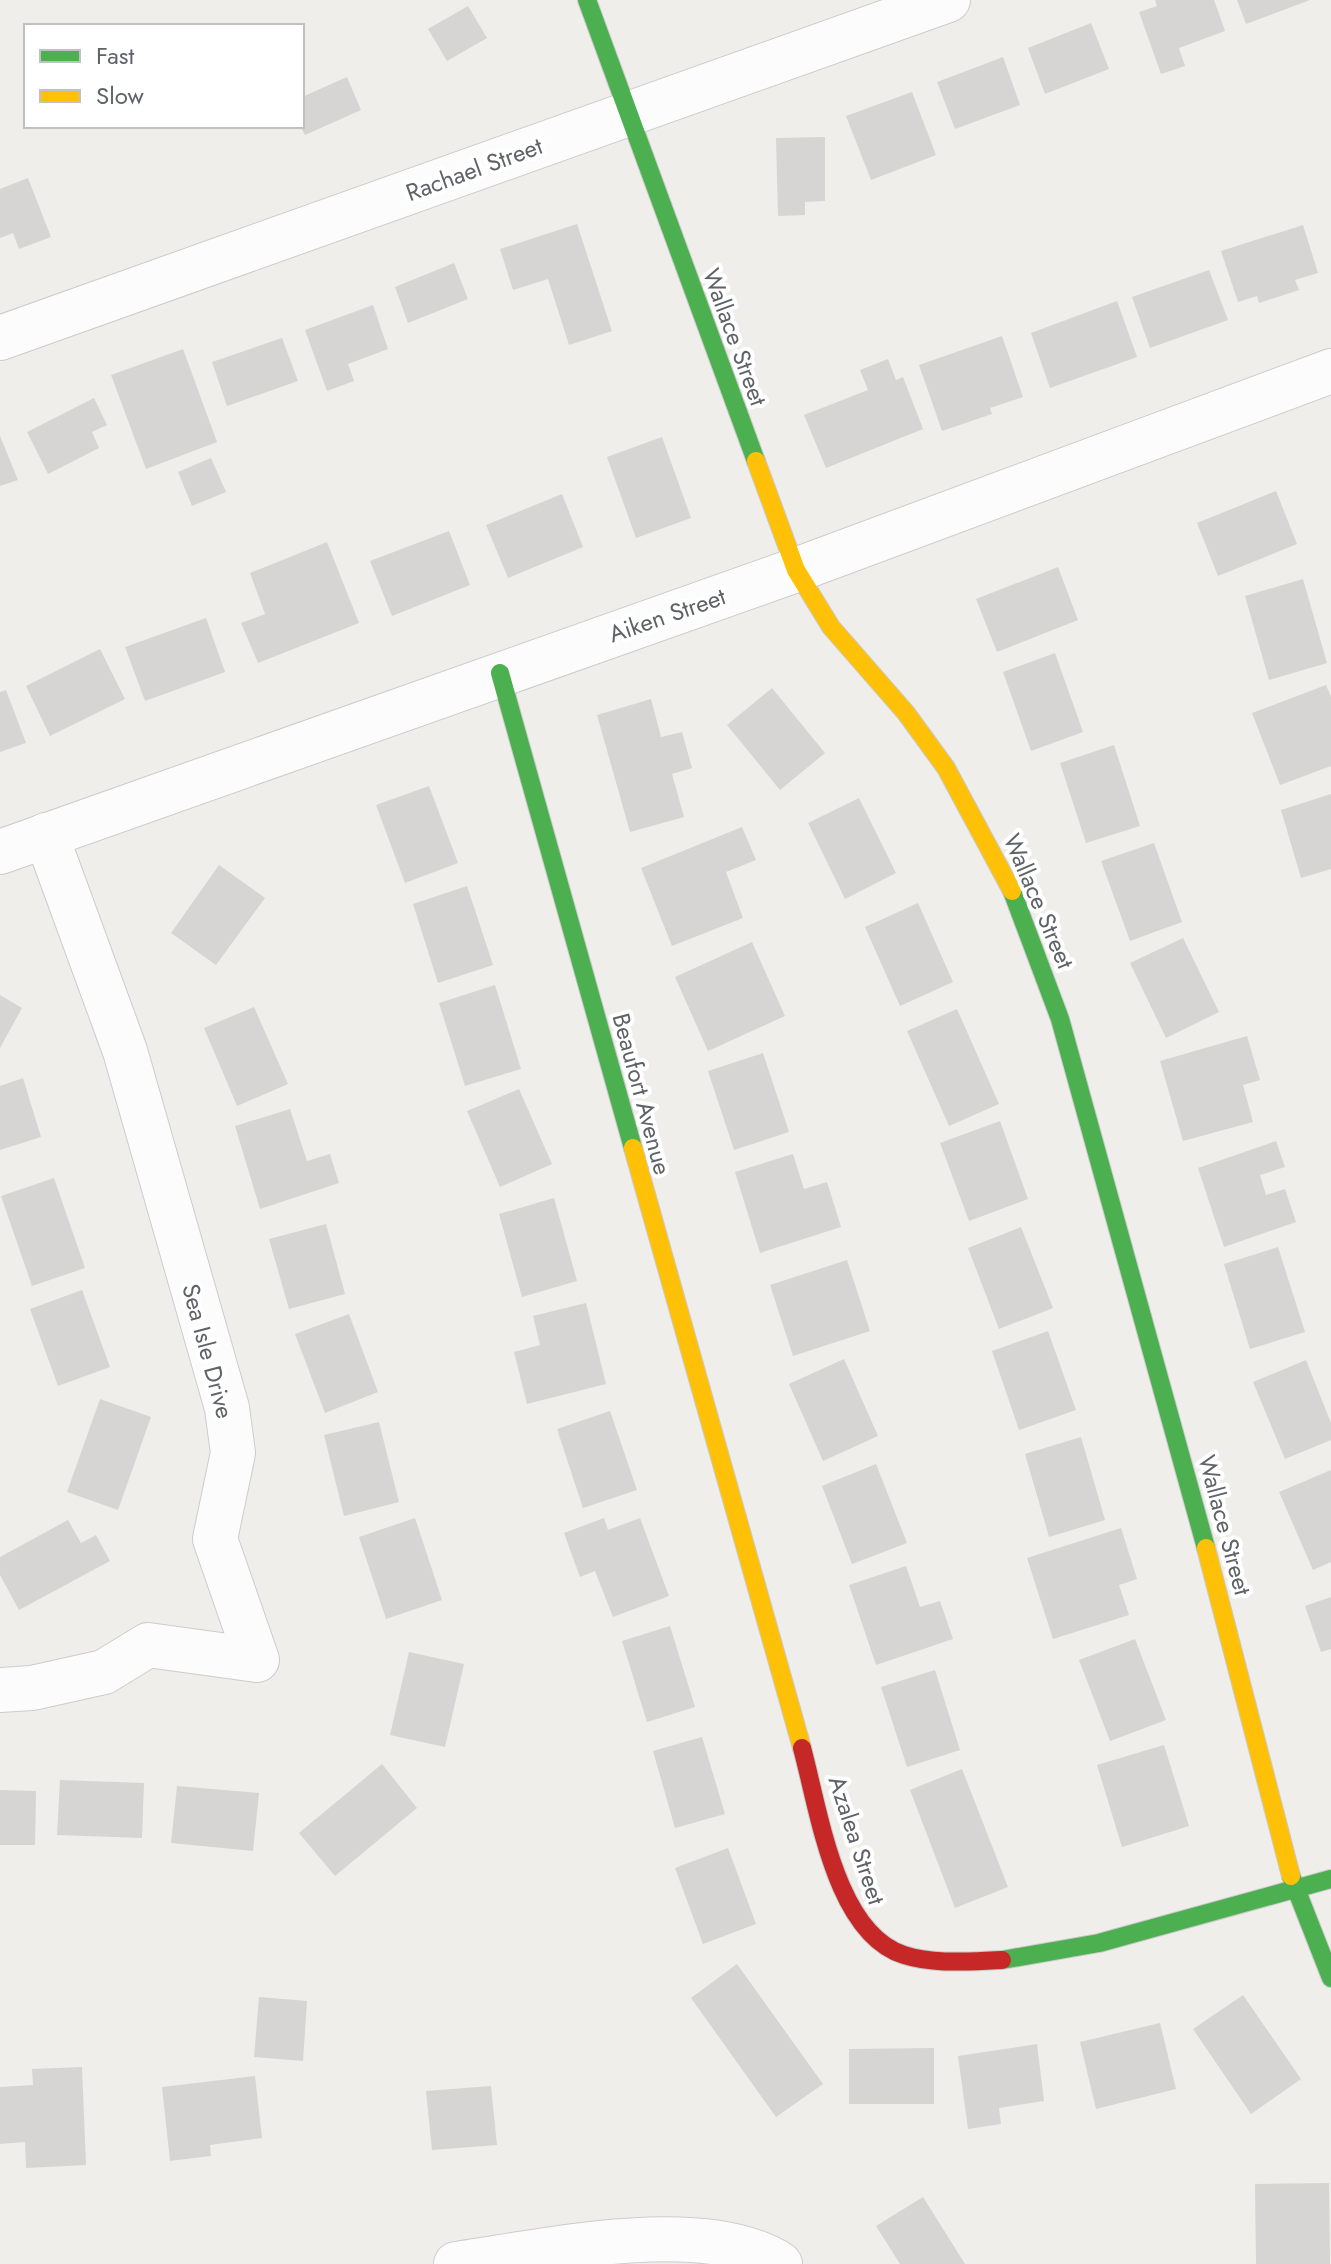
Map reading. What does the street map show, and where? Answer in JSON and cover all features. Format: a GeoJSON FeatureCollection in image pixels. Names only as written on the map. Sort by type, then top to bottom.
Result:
{"type":"FeatureCollection","features":[{"type":"Feature","properties":{"kind":"street","name":"Wallace Street"},"geometry":{"type":"LineString","coordinates":[[587,0],[626,115],[796,570],[831,627],[906,713],[946,768],[986,837],[1025,919],[1060,1019],[1094,1140],[1190,1487],[1294,1887],[1331,1978]]}},
{"type":"Feature","properties":{"kind":"street","name":"Rachael Street"},"geometry":{"type":"LineString","coordinates":[[0,338],[948,0]]}},
{"type":"Feature","properties":{"kind":"street","name":"Aiken Street"},"geometry":{"type":"LineString","coordinates":[[0,852],[796,570],[1331,371]]}},
{"type":"Feature","properties":{"kind":"street","name":"Beaufort Avenue"},"geometry":{"type":"LineString","coordinates":[[500,673],[740,1527]]}},
{"type":"Feature","properties":{"kind":"street","name":"Sea Isle Drive"},"geometry":{"type":"LineString","coordinates":[[0,1690],[32,1688],[104,1672],[148,1645],[257,1660],[215,1539],[233,1453],[227,1408],[125,1051],[46,835]]}},
{"type":"Feature","properties":{"kind":"street","name":"Azalea Street"},"geometry":{"type":"LineString","coordinates":[[740,1527],[847,1902],[871,1936],[902,1955],[938,1960],[1013,1961],[1191,1918],[1331,1879]]}},
{"type":"Feature","properties":{"kind":"street"},"geometry":{"type":"LineString","coordinates":[[456,2264],[671,2238],[726,2246],[780,2264]]}},
{"type":"Feature","properties":{"kind":"building"},"geometry":{"type":"Polygon","coordinates":[[[1155,0],[1214,0],[1225,31],[1179,48],[1185,66],[1161,74],[1139,12],[1157,6],[1155,0]]]}},
{"type":"Feature","properties":{"kind":"building"},"geometry":{"type":"Polygon","coordinates":[[[1237,0],[1310,0],[1246,24],[1237,0]]]}},
{"type":"Feature","properties":{"kind":"building"},"geometry":{"type":"Polygon","coordinates":[[[468,6],[487,38],[447,61],[428,29],[468,6]]]}},
{"type":"Feature","properties":{"kind":"building"},"geometry":{"type":"Polygon","coordinates":[[[1091,23],[1109,69],[1045,94],[1028,48],[1091,23]]]}},
{"type":"Feature","properties":{"kind":"building"},"geometry":{"type":"Polygon","coordinates":[[[1003,57],[1020,105],[955,129],[937,82],[1003,57]]]}},
{"type":"Feature","properties":{"kind":"building"},"geometry":{"type":"Polygon","coordinates":[[[347,77],[361,110],[305,135],[301,128],[304,128],[304,96],[347,77]]]}},
{"type":"Feature","properties":{"kind":"building"},"geometry":{"type":"Polygon","coordinates":[[[912,92],[936,155],[871,180],[846,116],[912,92]]]}},
{"type":"Feature","properties":{"kind":"building"},"geometry":{"type":"Polygon","coordinates":[[[825,137],[825,201],[805,202],[805,215],[778,216],[776,138],[825,137]]]}},
{"type":"Feature","properties":{"kind":"building"},"geometry":{"type":"Polygon","coordinates":[[[28,178],[51,237],[19,249],[13,233],[0,238],[0,189],[28,178]]]}},
{"type":"Feature","properties":{"kind":"building"},"geometry":{"type":"Polygon","coordinates":[[[577,224],[612,331],[569,345],[548,279],[513,290],[500,249],[577,224]]]}},
{"type":"Feature","properties":{"kind":"building"},"geometry":{"type":"Polygon","coordinates":[[[1303,225],[1318,273],[1295,280],[1299,290],[1259,303],[1257,296],[1238,302],[1221,251],[1303,225]]]}},
{"type":"Feature","properties":{"kind":"building"},"geometry":{"type":"Polygon","coordinates":[[[454,263],[468,299],[408,323],[395,287],[454,263]]]}},
{"type":"Feature","properties":{"kind":"building"},"geometry":{"type":"Polygon","coordinates":[[[1209,270],[1228,320],[1150,348],[1132,297],[1209,270]]]}},
{"type":"Feature","properties":{"kind":"building"},"geometry":{"type":"Polygon","coordinates":[[[1117,301],[1137,357],[1050,388],[1031,333],[1117,301]]]}},
{"type":"Feature","properties":{"kind":"building"},"geometry":{"type":"Polygon","coordinates":[[[373,305],[388,349],[348,364],[354,381],[327,391],[305,330],[373,305]]]}},
{"type":"Feature","properties":{"kind":"building"},"geometry":{"type":"Polygon","coordinates":[[[1002,336],[1023,397],[990,408],[992,414],[942,431],[919,365],[1002,336]]]}},
{"type":"Feature","properties":{"kind":"building"},"geometry":{"type":"Polygon","coordinates":[[[282,338],[298,381],[227,406],[212,362],[282,338]]]}},
{"type":"Feature","properties":{"kind":"building"},"geometry":{"type":"Polygon","coordinates":[[[183,349],[217,442],[146,469],[111,375],[183,349]]]}},
{"type":"Feature","properties":{"kind":"building"},"geometry":{"type":"Polygon","coordinates":[[[888,359],[896,380],[903,377],[923,429],[826,468],[804,415],[868,390],[860,370],[888,359]]]}},
{"type":"Feature","properties":{"kind":"building"},"geometry":{"type":"Polygon","coordinates":[[[94,398],[107,425],[92,432],[99,448],[48,474],[27,432],[94,398]]]}},
{"type":"Feature","properties":{"kind":"building"},"geometry":{"type":"Polygon","coordinates":[[[0,436],[18,480],[0,486],[0,436]]]}},
{"type":"Feature","properties":{"kind":"building"},"geometry":{"type":"Polygon","coordinates":[[[662,437],[691,518],[636,538],[607,457],[662,437]]]}},
{"type":"Feature","properties":{"kind":"building"},"geometry":{"type":"Polygon","coordinates":[[[211,458],[226,492],[192,506],[178,472],[211,458]]]}},
{"type":"Feature","properties":{"kind":"building"},"geometry":{"type":"Polygon","coordinates":[[[1276,491],[1297,544],[1218,576],[1197,523],[1276,491]]]}},
{"type":"Feature","properties":{"kind":"building"},"geometry":{"type":"Polygon","coordinates":[[[562,494],[583,547],[508,578],[486,525],[562,494]]]}},
{"type":"Feature","properties":{"kind":"building"},"geometry":{"type":"Polygon","coordinates":[[[449,531],[470,585],[392,616],[370,561],[449,531]]]}},
{"type":"Feature","properties":{"kind":"building"},"geometry":{"type":"Polygon","coordinates":[[[327,542],[359,623],[258,663],[241,623],[265,614],[250,573],[327,542]]]}},
{"type":"Feature","properties":{"kind":"building"},"geometry":{"type":"Polygon","coordinates":[[[1058,567],[1078,620],[997,652],[976,599],[1058,567]]]}},
{"type":"Feature","properties":{"kind":"building"},"geometry":{"type":"Polygon","coordinates":[[[1303,579],[1327,663],[1269,680],[1245,596],[1303,579]]]}},
{"type":"Feature","properties":{"kind":"building"},"geometry":{"type":"Polygon","coordinates":[[[206,618],[225,672],[145,701],[125,647],[206,618]]]}},
{"type":"Feature","properties":{"kind":"building"},"geometry":{"type":"Polygon","coordinates":[[[100,649],[125,699],[50,736],[26,686],[100,649]]]}},
{"type":"Feature","properties":{"kind":"building"},"geometry":{"type":"Polygon","coordinates":[[[1055,653],[1083,732],[1031,751],[1003,672],[1055,653]]]}},
{"type":"Feature","properties":{"kind":"building"},"geometry":{"type":"Polygon","coordinates":[[[1326,685],[1331,697],[1331,766],[1280,785],[1252,713],[1326,685]]]}},
{"type":"Feature","properties":{"kind":"building"},"geometry":{"type":"Polygon","coordinates":[[[772,688],[825,753],[780,790],[727,725],[772,688]]]}},
{"type":"Feature","properties":{"kind":"building"},"geometry":{"type":"Polygon","coordinates":[[[6,690],[26,743],[0,752],[0,692],[6,690]]]}},
{"type":"Feature","properties":{"kind":"building"},"geometry":{"type":"Polygon","coordinates":[[[651,699],[661,737],[682,732],[692,768],[672,774],[684,817],[630,832],[597,715],[651,699]]]}},
{"type":"Feature","properties":{"kind":"building"},"geometry":{"type":"Polygon","coordinates":[[[1114,745],[1140,826],[1086,843],[1060,763],[1114,745]]]}},
{"type":"Feature","properties":{"kind":"building"},"geometry":{"type":"Polygon","coordinates":[[[429,786],[458,863],[405,883],[376,805],[429,786]]]}},
{"type":"Feature","properties":{"kind":"building"},"geometry":{"type":"Polygon","coordinates":[[[1331,794],[1331,869],[1301,878],[1281,810],[1331,794]]]}},
{"type":"Feature","properties":{"kind":"building"},"geometry":{"type":"Polygon","coordinates":[[[859,798],[896,873],[845,899],[808,823],[859,798]]]}},
{"type":"Feature","properties":{"kind":"building"},"geometry":{"type":"Polygon","coordinates":[[[742,827],[756,860],[726,872],[743,918],[672,946],[641,868],[742,827]]]}},
{"type":"Feature","properties":{"kind":"building"},"geometry":{"type":"Polygon","coordinates":[[[1154,843],[1182,922],[1130,941],[1101,861],[1154,843]]]}},
{"type":"Feature","properties":{"kind":"building"},"geometry":{"type":"Polygon","coordinates":[[[219,865],[265,898],[216,965],[171,933],[219,865]]]}},
{"type":"Feature","properties":{"kind":"building"},"geometry":{"type":"Polygon","coordinates":[[[467,886],[493,965],[438,983],[413,904],[467,886]]]}},
{"type":"Feature","properties":{"kind":"building"},"geometry":{"type":"Polygon","coordinates":[[[918,903],[953,982],[900,1006],[865,927],[918,903]]]}},
{"type":"Feature","properties":{"kind":"building"},"geometry":{"type":"Polygon","coordinates":[[[1183,938],[1219,1012],[1166,1038],[1130,963],[1183,938]]]}},
{"type":"Feature","properties":{"kind":"building"},"geometry":{"type":"Polygon","coordinates":[[[752,942],[785,1016],[708,1051],[675,977],[752,942]]]}},
{"type":"Feature","properties":{"kind":"building"},"geometry":{"type":"Polygon","coordinates":[[[495,985],[521,1069],[465,1086],[439,1003],[495,985]]]}},
{"type":"Feature","properties":{"kind":"building"},"geometry":{"type":"Polygon","coordinates":[[[0,995],[22,1008],[0,1048],[0,995]]]}},
{"type":"Feature","properties":{"kind":"building"},"geometry":{"type":"Polygon","coordinates":[[[254,1007],[288,1084],[237,1106],[204,1028],[254,1007]]]}},
{"type":"Feature","properties":{"kind":"building"},"geometry":{"type":"Polygon","coordinates":[[[957,1009],[999,1104],[949,1126],[907,1031],[957,1009]]]}},
{"type":"Feature","properties":{"kind":"building"},"geometry":{"type":"Polygon","coordinates":[[[1247,1036],[1260,1080],[1243,1085],[1253,1122],[1183,1141],[1160,1061],[1247,1036]]]}},
{"type":"Feature","properties":{"kind":"building"},"geometry":{"type":"Polygon","coordinates":[[[763,1053],[789,1132],[734,1150],[708,1071],[763,1053]]]}},
{"type":"Feature","properties":{"kind":"building"},"geometry":{"type":"Polygon","coordinates":[[[23,1078],[41,1137],[0,1150],[0,1086],[23,1078]]]}},
{"type":"Feature","properties":{"kind":"building"},"geometry":{"type":"Polygon","coordinates":[[[519,1089],[552,1164],[500,1187],[467,1111],[519,1089]]]}},
{"type":"Feature","properties":{"kind":"building"},"geometry":{"type":"Polygon","coordinates":[[[290,1109],[307,1161],[330,1154],[339,1183],[260,1209],[235,1126],[290,1109]]]}},
{"type":"Feature","properties":{"kind":"building"},"geometry":{"type":"Polygon","coordinates":[[[1000,1121],[1028,1199],[969,1221],[940,1143],[1000,1121]]]}},
{"type":"Feature","properties":{"kind":"building"},"geometry":{"type":"Polygon","coordinates":[[[1276,1141],[1285,1167],[1260,1175],[1266,1195],[1285,1189],[1296,1222],[1224,1247],[1198,1168],[1276,1141]]]}},
{"type":"Feature","properties":{"kind":"building"},"geometry":{"type":"Polygon","coordinates":[[[793,1154],[804,1189],[827,1182],[841,1227],[760,1253],[735,1172],[793,1154]]]}},
{"type":"Feature","properties":{"kind":"building"},"geometry":{"type":"Polygon","coordinates":[[[54,1178],[85,1268],[32,1286],[1,1196],[54,1178]]]}},
{"type":"Feature","properties":{"kind":"building"},"geometry":{"type":"Polygon","coordinates":[[[554,1198],[577,1281],[522,1297],[499,1214],[554,1198]]]}},
{"type":"Feature","properties":{"kind":"building"},"geometry":{"type":"Polygon","coordinates":[[[326,1224],[345,1294],[289,1309],[269,1239],[326,1224]]]}},
{"type":"Feature","properties":{"kind":"building"},"geometry":{"type":"Polygon","coordinates":[[[1021,1227],[1053,1308],[999,1329],[968,1248],[1021,1227]]]}},
{"type":"Feature","properties":{"kind":"building"},"geometry":{"type":"Polygon","coordinates":[[[1278,1247],[1305,1332],[1250,1349],[1224,1264],[1278,1247]]]}},
{"type":"Feature","properties":{"kind":"building"},"geometry":{"type":"Polygon","coordinates":[[[847,1260],[870,1331],[793,1356],[770,1285],[847,1260]]]}},
{"type":"Feature","properties":{"kind":"building"},"geometry":{"type":"Polygon","coordinates":[[[82,1290],[110,1367],[58,1386],[30,1309],[82,1290]]]}},
{"type":"Feature","properties":{"kind":"building"},"geometry":{"type":"Polygon","coordinates":[[[586,1303],[606,1384],[527,1404],[514,1352],[540,1345],[533,1316],[586,1303]]]}},
{"type":"Feature","properties":{"kind":"building"},"geometry":{"type":"Polygon","coordinates":[[[349,1314],[378,1392],[325,1413],[295,1334],[349,1314]]]}},
{"type":"Feature","properties":{"kind":"building"},"geometry":{"type":"Polygon","coordinates":[[[1048,1331],[1076,1410],[1019,1430],[992,1351],[1048,1331]]]}},
{"type":"Feature","properties":{"kind":"building"},"geometry":{"type":"Polygon","coordinates":[[[844,1359],[878,1436],[823,1461],[789,1384],[844,1359]]]}},
{"type":"Feature","properties":{"kind":"building"},"geometry":{"type":"Polygon","coordinates":[[[1306,1360],[1331,1423],[1331,1440],[1285,1459],[1253,1382],[1306,1360]]]}},
{"type":"Feature","properties":{"kind":"building"},"geometry":{"type":"Polygon","coordinates":[[[100,1399],[151,1417],[118,1510],[67,1492],[100,1399]]]}},
{"type":"Feature","properties":{"kind":"building"},"geometry":{"type":"Polygon","coordinates":[[[610,1411],[637,1490],[583,1508],[557,1429],[610,1411]]]}},
{"type":"Feature","properties":{"kind":"building"},"geometry":{"type":"Polygon","coordinates":[[[379,1422],[399,1502],[344,1516],[324,1435],[379,1422]]]}},
{"type":"Feature","properties":{"kind":"building"},"geometry":{"type":"Polygon","coordinates":[[[1081,1437],[1105,1520],[1049,1537],[1025,1454],[1081,1437]]]}},
{"type":"Feature","properties":{"kind":"building"},"geometry":{"type":"Polygon","coordinates":[[[876,1464],[907,1543],[852,1564],[822,1486],[876,1464]]]}},
{"type":"Feature","properties":{"kind":"building"},"geometry":{"type":"Polygon","coordinates":[[[1331,1470],[1331,1562],[1313,1570],[1279,1492],[1331,1470]]]}},
{"type":"Feature","properties":{"kind":"building"},"geometry":{"type":"Polygon","coordinates":[[[415,1518],[442,1600],[386,1619],[359,1537],[415,1518]]]}},
{"type":"Feature","properties":{"kind":"building"},"geometry":{"type":"Polygon","coordinates":[[[604,1518],[608,1530],[640,1518],[669,1596],[613,1617],[595,1571],[580,1577],[564,1533],[604,1518]]]}},
{"type":"Feature","properties":{"kind":"building"},"geometry":{"type":"Polygon","coordinates":[[[68,1520],[81,1543],[96,1535],[110,1561],[19,1610],[0,1575],[0,1557],[68,1520]]]}},
{"type":"Feature","properties":{"kind":"building"},"geometry":{"type":"Polygon","coordinates":[[[1121,1528],[1137,1579],[1119,1585],[1129,1615],[1053,1639],[1027,1558],[1121,1528]]]}},
{"type":"Feature","properties":{"kind":"building"},"geometry":{"type":"Polygon","coordinates":[[[906,1566],[920,1607],[940,1601],[953,1639],[876,1665],[849,1585],[906,1566]]]}},
{"type":"Feature","properties":{"kind":"building"},"geometry":{"type":"Polygon","coordinates":[[[1331,1597],[1331,1649],[1321,1652],[1305,1606],[1331,1597]]]}},
{"type":"Feature","properties":{"kind":"building"},"geometry":{"type":"Polygon","coordinates":[[[670,1626],[695,1707],[647,1722],[622,1641],[670,1626]]]}},
{"type":"Feature","properties":{"kind":"building"},"geometry":{"type":"Polygon","coordinates":[[[1135,1639],[1166,1720],[1110,1741],[1079,1660],[1135,1639]]]}},
{"type":"Feature","properties":{"kind":"building"},"geometry":{"type":"Polygon","coordinates":[[[409,1652],[464,1664],[445,1747],[390,1735],[409,1652]]]}},
{"type":"Feature","properties":{"kind":"building"},"geometry":{"type":"Polygon","coordinates":[[[935,1670],[960,1750],[907,1767],[881,1687],[935,1670]]]}},
{"type":"Feature","properties":{"kind":"building"},"geometry":{"type":"Polygon","coordinates":[[[702,1737],[725,1814],[675,1828],[653,1751],[702,1737]]]}},
{"type":"Feature","properties":{"kind":"building"},"geometry":{"type":"Polygon","coordinates":[[[1164,1745],[1189,1826],[1122,1847],[1097,1765],[1164,1745]]]}},
{"type":"Feature","properties":{"kind":"building"},"geometry":{"type":"Polygon","coordinates":[[[382,1764],[417,1808],[335,1876],[299,1833],[382,1764]]]}},
{"type":"Feature","properties":{"kind":"building"},"geometry":{"type":"Polygon","coordinates":[[[962,1769],[1008,1887],[955,1908],[910,1790],[962,1769]]]}},
{"type":"Feature","properties":{"kind":"building"},"geometry":{"type":"Polygon","coordinates":[[[60,1780],[144,1783],[142,1838],[57,1835],[60,1780]]]}},
{"type":"Feature","properties":{"kind":"building"},"geometry":{"type":"Polygon","coordinates":[[[177,1786],[259,1793],[253,1851],[171,1843],[177,1786]]]}},
{"type":"Feature","properties":{"kind":"building"},"geometry":{"type":"Polygon","coordinates":[[[0,1790],[36,1791],[35,1845],[0,1845],[0,1790]]]}},
{"type":"Feature","properties":{"kind":"building"},"geometry":{"type":"Polygon","coordinates":[[[728,1848],[756,1924],[703,1944],[675,1868],[728,1848]]]}},
{"type":"Feature","properties":{"kind":"building"},"geometry":{"type":"Polygon","coordinates":[[[737,1964],[823,2084],[776,2117],[691,1998],[737,1964]]]}},
{"type":"Feature","properties":{"kind":"building"},"geometry":{"type":"Polygon","coordinates":[[[1243,1995],[1301,2079],[1251,2114],[1193,2029],[1243,1995]]]}},
{"type":"Feature","properties":{"kind":"building"},"geometry":{"type":"Polygon","coordinates":[[[259,1997],[307,2001],[303,2061],[254,2057],[259,1997]]]}},
{"type":"Feature","properties":{"kind":"building"},"geometry":{"type":"Polygon","coordinates":[[[1160,2023],[1176,2089],[1096,2109],[1080,2042],[1160,2023]]]}},
{"type":"Feature","properties":{"kind":"building"},"geometry":{"type":"Polygon","coordinates":[[[1037,2044],[1044,2101],[999,2108],[1001,2124],[968,2129],[958,2056],[1037,2044]]]}},
{"type":"Feature","properties":{"kind":"building"},"geometry":{"type":"Polygon","coordinates":[[[934,2048],[934,2104],[849,2104],[849,2049],[934,2048]]]}},
{"type":"Feature","properties":{"kind":"building"},"geometry":{"type":"Polygon","coordinates":[[[82,2067],[86,2165],[26,2168],[25,2142],[0,2144],[0,2087],[33,2085],[32,2069],[82,2067]]]}},
{"type":"Feature","properties":{"kind":"building"},"geometry":{"type":"Polygon","coordinates":[[[255,2076],[262,2138],[210,2145],[211,2156],[170,2161],[162,2087],[255,2076]]]}},
{"type":"Feature","properties":{"kind":"building"},"geometry":{"type":"Polygon","coordinates":[[[491,2086],[497,2145],[432,2150],[426,2091],[491,2086]]]}},
{"type":"Feature","properties":{"kind":"building"},"geometry":{"type":"Polygon","coordinates":[[[1329,2183],[1330,2264],[1256,2264],[1255,2184],[1329,2183]]]}},
{"type":"Feature","properties":{"kind":"building"},"geometry":{"type":"Polygon","coordinates":[[[923,2197],[965,2264],[900,2264],[876,2226],[923,2197]]]}},
{"type":"Feature","properties":{"kind":"traffic: fast"},"geometry":{"type":"LineString","coordinates":[[587,0],[756,461]]}},
{"type":"Feature","properties":{"kind":"traffic: fast"},"geometry":{"type":"LineString","coordinates":[[500,673],[633,1148]]}},
{"type":"Feature","properties":{"kind":"traffic: fast"},"geometry":{"type":"LineString","coordinates":[[1012,891],[1060,1019],[1206,1548]]}},
{"type":"Feature","properties":{"kind":"traffic: fast"},"geometry":{"type":"LineString","coordinates":[[1291,1876],[1331,1978]]}},
{"type":"Feature","properties":{"kind":"traffic: fast"},"geometry":{"type":"LineString","coordinates":[[1002,1960],[1099,1943],[1331,1879]]}},
{"type":"Feature","properties":{"kind":"traffic: slow"},"geometry":{"type":"LineString","coordinates":[[756,461],[796,570],[831,627],[906,713],[946,768],[1012,891]]}},
{"type":"Feature","properties":{"kind":"traffic: slow"},"geometry":{"type":"LineString","coordinates":[[633,1148],[802,1748]]}},
{"type":"Feature","properties":{"kind":"traffic: slow"},"geometry":{"type":"LineString","coordinates":[[1206,1548],[1291,1876]]}},
{"type":"Feature","properties":{"kind":"traffic: jam"},"geometry":{"type":"LineString","coordinates":[[802,1748],[834,1866],[861,1922],[881,1942],[904,1955],[940,1961],[1002,1960]]}}]}
